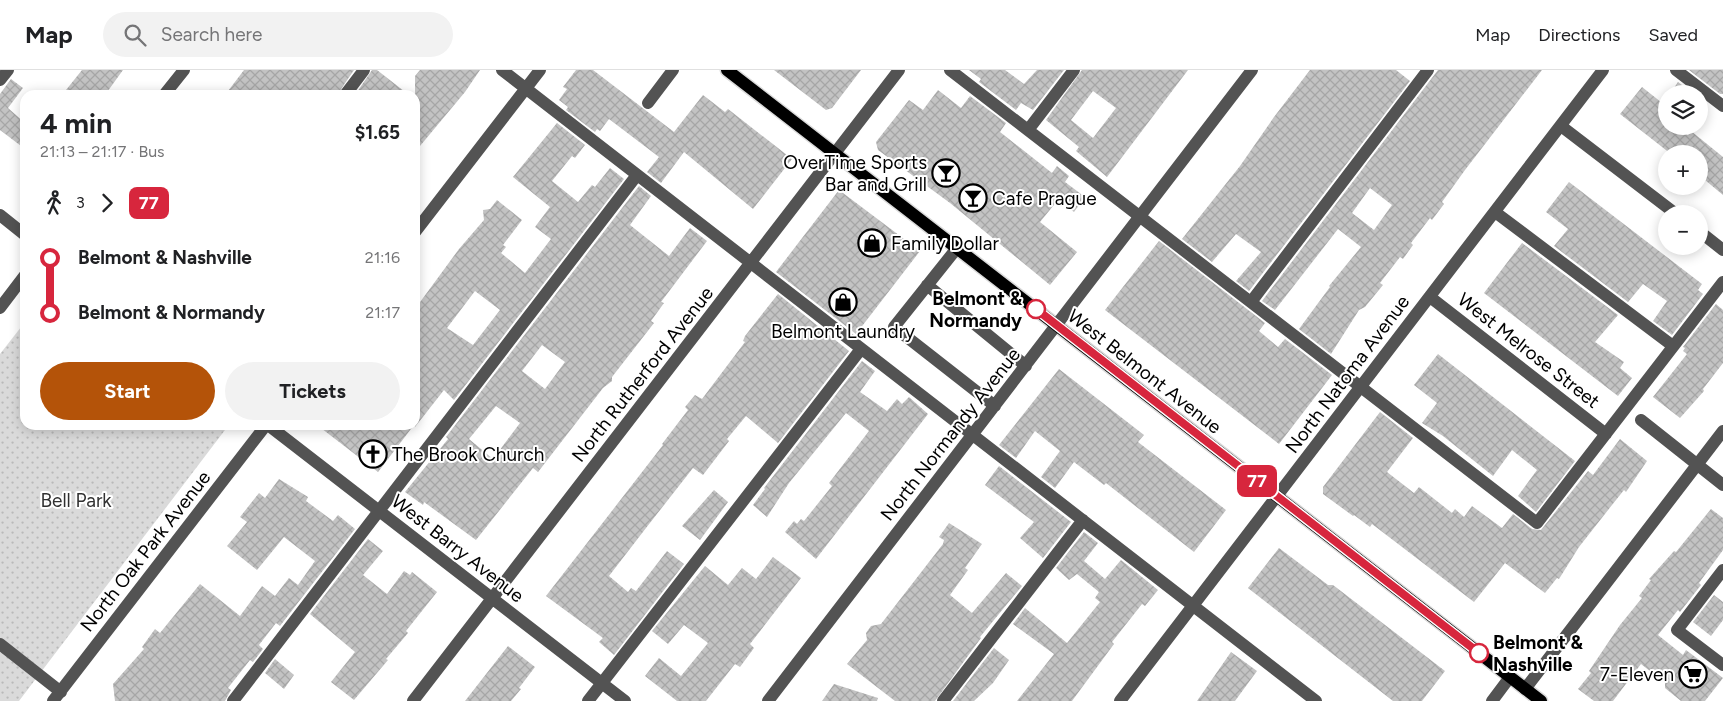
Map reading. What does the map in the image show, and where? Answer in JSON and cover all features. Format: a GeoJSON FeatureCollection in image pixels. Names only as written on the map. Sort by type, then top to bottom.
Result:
{"type":"FeatureCollection","features":[{"type":"Feature","properties":{"kind":"main road","name":"West Belmont Avenue"},"geometry":{"type":"LineString","coordinates":[[727,70],[1541,701]]}},
{"type":"Feature","properties":{"kind":"street"},"geometry":{"type":"LineString","coordinates":[[0,80],[8,70]]}},
{"type":"Feature","properties":{"kind":"street"},"geometry":{"type":"LineString","coordinates":[[168,90],[184,70]]}},
{"type":"Feature","properties":{"kind":"street"},"geometry":{"type":"LineString","coordinates":[[349,90],[364,70]]}},
{"type":"Feature","properties":{"kind":"street"},"geometry":{"type":"LineString","coordinates":[[502,70],[1316,701]]}},
{"type":"Feature","properties":{"kind":"street"},"geometry":{"type":"LineString","coordinates":[[420,226],[540,70]]}},
{"type":"Feature","properties":{"kind":"street"},"geometry":{"type":"LineString","coordinates":[[648,103],[673,70]]}},
{"type":"Feature","properties":{"kind":"street","name":"North Rutherford Avenue"},"geometry":{"type":"LineString","coordinates":[[413,701],[899,70]]}},
{"type":"Feature","properties":{"kind":"street"},"geometry":{"type":"LineString","coordinates":[[950,70],[1537,523],[1723,282]]}},
{"type":"Feature","properties":{"kind":"street"},"geometry":{"type":"LineString","coordinates":[[1028,130],[1074,70]]}},
{"type":"Feature","properties":{"kind":"street","name":"North Normandy Avenue"},"geometry":{"type":"LineString","coordinates":[[768,701],[1252,70]]}},
{"type":"Feature","properties":{"kind":"street"},"geometry":{"type":"LineString","coordinates":[[1251,302],[1428,70]]}},
{"type":"Feature","properties":{"kind":"street","name":"North Natoma Avenue"},"geometry":{"type":"LineString","coordinates":[[1120,701],[1603,70]]}},
{"type":"Feature","properties":{"kind":"street"},"geometry":{"type":"LineString","coordinates":[[1676,70],[1723,106]]}},
{"type":"Feature","properties":{"kind":"street"},"geometry":{"type":"LineString","coordinates":[[1561,126],[1664,205]]}},
{"type":"Feature","properties":{"kind":"street"},"geometry":{"type":"LineString","coordinates":[[233,701],[638,175]]}},
{"type":"Feature","properties":{"kind":"street"},"geometry":{"type":"LineString","coordinates":[[1495,212],[1673,346]]}},
{"type":"Feature","properties":{"kind":"street"},"geometry":{"type":"LineString","coordinates":[[0,215],[20,230]]}},
{"type":"Feature","properties":{"kind":"street"},"geometry":{"type":"LineString","coordinates":[[1708,238],[1723,250]]}},
{"type":"Feature","properties":{"kind":"street"},"geometry":{"type":"LineString","coordinates":[[957,248],[894,327],[996,406]]}},
{"type":"Feature","properties":{"kind":"street"},"geometry":{"type":"LineString","coordinates":[[0,308],[20,282]]}},
{"type":"Feature","properties":{"kind":"street"},"geometry":{"type":"LineString","coordinates":[[927,285],[1026,366]]}},
{"type":"Feature","properties":{"kind":"street","name":"West Melrose Street"},"geometry":{"type":"LineString","coordinates":[[1430,297],[1606,434]]}},
{"type":"Feature","properties":{"kind":"street"},"geometry":{"type":"LineString","coordinates":[[588,701],[861,349]]}},
{"type":"Feature","properties":{"kind":"street"},"geometry":{"type":"LineString","coordinates":[[1641,420],[1723,485]]}},
{"type":"Feature","properties":{"kind":"street","name":"North Oak Park Avenue"},"geometry":{"type":"LineString","coordinates":[[57,696],[263,430]]}},
{"type":"Feature","properties":{"kind":"street","name":"West Barry Avenue"},"geometry":{"type":"LineString","coordinates":[[274,430],[625,701]]}},
{"type":"Feature","properties":{"kind":"street"},"geometry":{"type":"LineString","coordinates":[[1525,689],[1723,431]]}},
{"type":"Feature","properties":{"kind":"street"},"geometry":{"type":"LineString","coordinates":[[943,701],[1083,520]]}},
{"type":"Feature","properties":{"kind":"street"},"geometry":{"type":"LineString","coordinates":[[1723,570],[1677,630],[1723,665]]}},
{"type":"Feature","properties":{"kind":"street"},"geometry":{"type":"LineString","coordinates":[[0,644],[57,696]]}},
{"type":"Feature","properties":{"kind":"street"},"geometry":{"type":"LineString","coordinates":[[1492,701],[1510,677]]}},
{"type":"Feature","properties":{"kind":"green space","name":"Bell Park"},"geometry":{"type":"Polygon","coordinates":[[[20,328],[20,430],[225,430],[19,701],[0,701],[0,354],[20,328]]]}},
{"type":"Feature","properties":{"kind":"building"},"geometry":{"type":"Polygon","coordinates":[[[82,70],[123,70],[109,90],[66,90],[82,70]]]}},
{"type":"Feature","properties":{"kind":"building"},"geometry":{"type":"Polygon","coordinates":[[[244,70],[354,70],[340,90],[229,90],[244,70]]]}},
{"type":"Feature","properties":{"kind":"building"},"geometry":{"type":"Polygon","coordinates":[[[372,70],[377,70],[403,90],[358,90],[372,70]]]}},
{"type":"Feature","properties":{"kind":"building"},"geometry":{"type":"Polygon","coordinates":[[[420,70],[480,70],[465,92],[420,146],[420,90],[415,90],[415,76],[420,70]]]}},
{"type":"Feature","properties":{"kind":"building"},"geometry":{"type":"Polygon","coordinates":[[[576,70],[593,70],[674,132],[703,95],[725,112],[728,109],[792,159],[753,209],[684,152],[661,183],[647,172],[659,157],[609,119],[600,131],[597,129],[595,132],[566,110],[568,107],[559,100],[567,89],[563,87],[576,70]]]}},
{"type":"Feature","properties":{"kind":"building"},"geometry":{"type":"Polygon","coordinates":[[[774,70],[861,70],[832,108],[826,110],[774,70]]]}},
{"type":"Feature","properties":{"kind":"building"},"geometry":{"type":"Polygon","coordinates":[[[969,70],[1005,70],[1024,84],[1037,70],[1064,70],[1033,110],[1021,103],[1016,110],[979,82],[981,79],[969,70]]]}},
{"type":"Feature","properties":{"kind":"building"},"geometry":{"type":"Polygon","coordinates":[[[1082,70],[1188,70],[1107,177],[1076,151],[1079,147],[1046,120],[1082,70]],[[1093,91],[1071,120],[1093,138],[1116,108],[1093,91]]]}},
{"type":"Feature","properties":{"kind":"building"},"geometry":{"type":"Polygon","coordinates":[[[1310,70],[1396,70],[1410,81],[1249,291],[1236,281],[1261,252],[1236,234],[1212,262],[1182,239],[1240,166],[1310,70]]]}},
{"type":"Feature","properties":{"kind":"building"},"geometry":{"type":"Polygon","coordinates":[[[1438,70],[1542,70],[1465,170],[1442,202],[1444,204],[1432,220],[1430,218],[1411,243],[1413,245],[1403,259],[1400,257],[1380,283],[1383,285],[1365,307],[1359,310],[1331,354],[1299,329],[1329,286],[1361,247],[1338,229],[1275,310],[1262,301],[1438,70]],[[1370,188],[1352,213],[1374,230],[1392,205],[1370,188]]]}},
{"type":"Feature","properties":{"kind":"building"},"geometry":{"type":"Polygon","coordinates":[[[1689,70],[1723,70],[1723,94],[1720,94],[1689,70]]]}},
{"type":"Feature","properties":{"kind":"building"},"geometry":{"type":"Polygon","coordinates":[[[11,79],[23,88],[8,108],[20,119],[20,145],[0,130],[0,94],[11,79]]]}},
{"type":"Feature","properties":{"kind":"building"},"geometry":{"type":"Polygon","coordinates":[[[1642,87],[1658,100],[1658,135],[1696,135],[1723,157],[1723,195],[1708,182],[1708,145],[1660,145],[1620,114],[1642,87]]]}},
{"type":"Feature","properties":{"kind":"building"},"geometry":{"type":"Polygon","coordinates":[[[938,90],[961,108],[970,96],[1006,123],[1000,132],[1052,173],[1057,166],[1069,176],[1065,182],[1085,197],[1074,212],[1058,200],[1040,222],[1077,252],[1050,285],[950,203],[878,150],[876,142],[909,100],[923,110],[938,90]]]}},
{"type":"Feature","properties":{"kind":"building"},"geometry":{"type":"Polygon","coordinates":[[[557,123],[585,145],[575,158],[572,156],[552,181],[578,202],[592,185],[595,187],[610,168],[624,179],[454,400],[444,390],[420,421],[420,302],[459,249],[484,220],[483,210],[490,209],[497,200],[522,220],[503,245],[506,247],[501,253],[525,273],[551,239],[535,227],[550,207],[513,177],[557,123]],[[475,291],[447,328],[473,345],[500,310],[475,291]]]}},
{"type":"Feature","properties":{"kind":"building"},"geometry":{"type":"Polygon","coordinates":[[[1569,182],[1658,250],[1658,255],[1664,255],[1702,284],[1698,290],[1703,294],[1672,335],[1653,321],[1667,301],[1643,284],[1628,302],[1554,246],[1568,229],[1546,212],[1569,182]]]}},
{"type":"Feature","properties":{"kind":"building"},"geometry":{"type":"Polygon","coordinates":[[[639,186],[651,196],[630,225],[669,256],[690,228],[707,241],[661,302],[664,303],[651,321],[654,323],[612,377],[612,381],[603,388],[538,472],[533,468],[476,540],[424,502],[423,505],[405,492],[448,439],[446,437],[639,186]],[[542,345],[522,371],[545,389],[565,362],[542,345]],[[496,406],[469,439],[493,459],[520,423],[496,406]]]}},
{"type":"Feature","properties":{"kind":"building"},"geometry":{"type":"Polygon","coordinates":[[[839,190],[920,251],[856,334],[776,272],[839,190]]]}},
{"type":"Feature","properties":{"kind":"building"},"geometry":{"type":"Polygon","coordinates":[[[1159,241],[1265,323],[1259,331],[1278,347],[1285,339],[1332,375],[1279,444],[1105,310],[1159,241]]]}},
{"type":"Feature","properties":{"kind":"building"},"geometry":{"type":"Polygon","coordinates":[[[1522,243],[1618,315],[1595,342],[1624,362],[1620,368],[1632,378],[1618,396],[1484,293],[1522,243]]]}},
{"type":"Feature","properties":{"kind":"building"},"geometry":{"type":"Polygon","coordinates":[[[778,294],[849,351],[778,443],[746,416],[727,439],[729,441],[703,475],[693,468],[646,528],[609,576],[628,592],[631,588],[636,591],[667,551],[684,564],[614,655],[599,642],[603,638],[546,596],[663,445],[688,410],[685,407],[695,395],[702,399],[745,342],[743,341],[745,336],[778,294]]]}},
{"type":"Feature","properties":{"kind":"building"},"geometry":{"type":"Polygon","coordinates":[[[1716,304],[1723,310],[1723,363],[1703,389],[1704,391],[1680,418],[1653,397],[1687,354],[1683,351],[1685,348],[1683,347],[1716,304]]]}},
{"type":"Feature","properties":{"kind":"building"},"geometry":{"type":"Polygon","coordinates":[[[1438,354],[1575,461],[1536,512],[1518,496],[1537,470],[1512,450],[1493,476],[1443,436],[1422,423],[1437,403],[1414,385],[1438,354]]]}},
{"type":"Feature","properties":{"kind":"building"},"geometry":{"type":"Polygon","coordinates":[[[862,361],[875,371],[860,392],[887,411],[897,399],[902,404],[909,397],[928,414],[816,559],[785,532],[794,521],[797,524],[801,519],[804,521],[832,486],[829,483],[869,431],[846,413],[789,483],[767,517],[753,505],[862,361]]]}},
{"type":"Feature","properties":{"kind":"building"},"geometry":{"type":"Polygon","coordinates":[[[1059,369],[1144,435],[1138,442],[1226,510],[1194,552],[1106,483],[1104,485],[1074,462],[1055,488],[1041,477],[1060,451],[1035,431],[1016,458],[999,445],[1059,369]]]}},
{"type":"Feature","properties":{"kind":"building"},"geometry":{"type":"Polygon","coordinates":[[[1380,412],[1413,438],[1387,472],[1414,493],[1419,487],[1452,513],[1455,509],[1464,517],[1472,506],[1502,528],[1513,514],[1532,529],[1541,530],[1588,471],[1593,475],[1620,439],[1647,461],[1626,492],[1624,490],[1579,547],[1559,579],[1557,578],[1545,593],[1505,563],[1474,602],[1372,524],[1370,527],[1323,494],[1323,487],[1380,412]]]}},
{"type":"Feature","properties":{"kind":"building","name":"The Brook Church"},"geometry":{"type":"Polygon","coordinates":[[[323,430],[410,430],[378,472],[323,430]]]}},
{"type":"Feature","properties":{"kind":"building"},"geometry":{"type":"Polygon","coordinates":[[[999,466],[1071,522],[1043,558],[1020,538],[1034,522],[985,485],[999,466]]]}},
{"type":"Feature","properties":{"kind":"building"},"geometry":{"type":"Polygon","coordinates":[[[279,479],[308,497],[306,501],[333,521],[338,515],[355,529],[280,626],[276,623],[259,645],[263,649],[253,662],[250,660],[228,688],[231,690],[225,701],[115,701],[113,684],[144,649],[142,647],[155,629],[160,633],[200,584],[240,616],[262,586],[275,596],[289,578],[298,585],[315,561],[284,537],[257,570],[227,546],[247,522],[240,517],[259,493],[265,498],[279,479]]]}},
{"type":"Feature","properties":{"kind":"building"},"geometry":{"type":"Polygon","coordinates":[[[714,490],[728,502],[700,540],[682,526],[714,490]]]}},
{"type":"Feature","properties":{"kind":"building"},"geometry":{"type":"Polygon","coordinates":[[[1711,509],[1723,518],[1723,550],[1699,583],[1701,585],[1680,612],[1678,610],[1658,635],[1683,655],[1686,650],[1723,678],[1705,701],[1681,701],[1665,688],[1665,683],[1641,664],[1613,701],[1594,701],[1578,689],[1591,673],[1589,671],[1620,625],[1642,598],[1639,596],[1651,580],[1649,579],[1674,551],[1676,552],[1711,509]]]}},
{"type":"Feature","properties":{"kind":"building"},"geometry":{"type":"Polygon","coordinates":[[[949,523],[982,544],[965,568],[968,570],[950,595],[972,613],[1006,573],[1022,586],[980,637],[935,701],[895,701],[847,664],[867,640],[866,633],[871,626],[881,624],[943,544],[944,540],[939,537],[949,523]]]}},
{"type":"Feature","properties":{"kind":"building"},"geometry":{"type":"Polygon","coordinates":[[[1084,532],[1098,543],[1084,561],[1105,579],[1121,560],[1158,590],[1145,606],[1142,604],[1112,642],[1114,644],[1072,701],[1017,701],[1054,654],[1013,624],[1025,608],[1067,643],[1100,602],[1095,598],[1099,592],[1077,574],[1069,580],[1056,568],[1084,532]]]}},
{"type":"Feature","properties":{"kind":"building"},"geometry":{"type":"Polygon","coordinates":[[[368,539],[383,551],[363,575],[387,594],[404,571],[410,575],[412,572],[437,592],[406,631],[408,633],[386,659],[388,660],[354,700],[331,682],[355,652],[310,614],[368,539]]]}},
{"type":"Feature","properties":{"kind":"building"},"geometry":{"type":"Polygon","coordinates":[[[1279,548],[1328,585],[1333,585],[1445,671],[1422,701],[1393,701],[1248,588],[1279,548]]]}},
{"type":"Feature","properties":{"kind":"building"},"geometry":{"type":"Polygon","coordinates":[[[773,557],[801,578],[750,644],[754,648],[740,667],[735,664],[706,701],[677,701],[645,676],[659,658],[681,676],[708,643],[684,625],[668,644],[652,631],[705,566],[728,585],[742,568],[756,579],[773,557]]]}},
{"type":"Feature","properties":{"kind":"building"},"geometry":{"type":"Polygon","coordinates":[[[1714,595],[1723,602],[1723,620],[1711,636],[1693,622],[1714,595]]]}},
{"type":"Feature","properties":{"kind":"building"},"geometry":{"type":"Polygon","coordinates":[[[508,646],[535,667],[519,688],[521,689],[511,701],[465,701],[508,646]]]}},
{"type":"Feature","properties":{"kind":"building"},"geometry":{"type":"Polygon","coordinates":[[[994,648],[1009,660],[993,683],[974,701],[953,701],[994,648]]]}},
{"type":"Feature","properties":{"kind":"building"},"geometry":{"type":"Polygon","coordinates":[[[1231,652],[1257,671],[1235,701],[1197,701],[1231,652]]]}},
{"type":"Feature","properties":{"kind":"building"},"geometry":{"type":"Polygon","coordinates":[[[275,659],[294,675],[284,689],[265,673],[275,659]]]}},
{"type":"Feature","properties":{"kind":"building"},"geometry":{"type":"Polygon","coordinates":[[[834,684],[878,698],[877,701],[822,701],[834,684]]]}},
{"type":"Feature","properties":{"kind":"bus line","name":"77"},"geometry":{"type":"LineString","coordinates":[[1036,309],[1479,653]]}},
{"type":"Feature","properties":{"kind":"place","name":"OverTime Sports Bar and Grill"},"geometry":{"type":"Point","coordinates":[946,173]}},
{"type":"Feature","properties":{"kind":"place","name":"Cafe Prague"},"geometry":{"type":"Point","coordinates":[973,198]}},
{"type":"Feature","properties":{"kind":"place","name":"Family Dollar"},"geometry":{"type":"Point","coordinates":[872,243]}},
{"type":"Feature","properties":{"kind":"place","name":"Belmont Laundry"},"geometry":{"type":"Point","coordinates":[843,302]}},
{"type":"Feature","properties":{"kind":"place","name":"Belmont & Normandy"},"geometry":{"type":"Point","coordinates":[1036,309]}},
{"type":"Feature","properties":{"kind":"place","name":"The Brook Church"},"geometry":{"type":"Point","coordinates":[373,454]}},
{"type":"Feature","properties":{"kind":"place","name":"Belmont & Nashville"},"geometry":{"type":"Point","coordinates":[1479,653]}},
{"type":"Feature","properties":{"kind":"place","name":"7-Eleven"},"geometry":{"type":"Point","coordinates":[1693,674]}}]}
